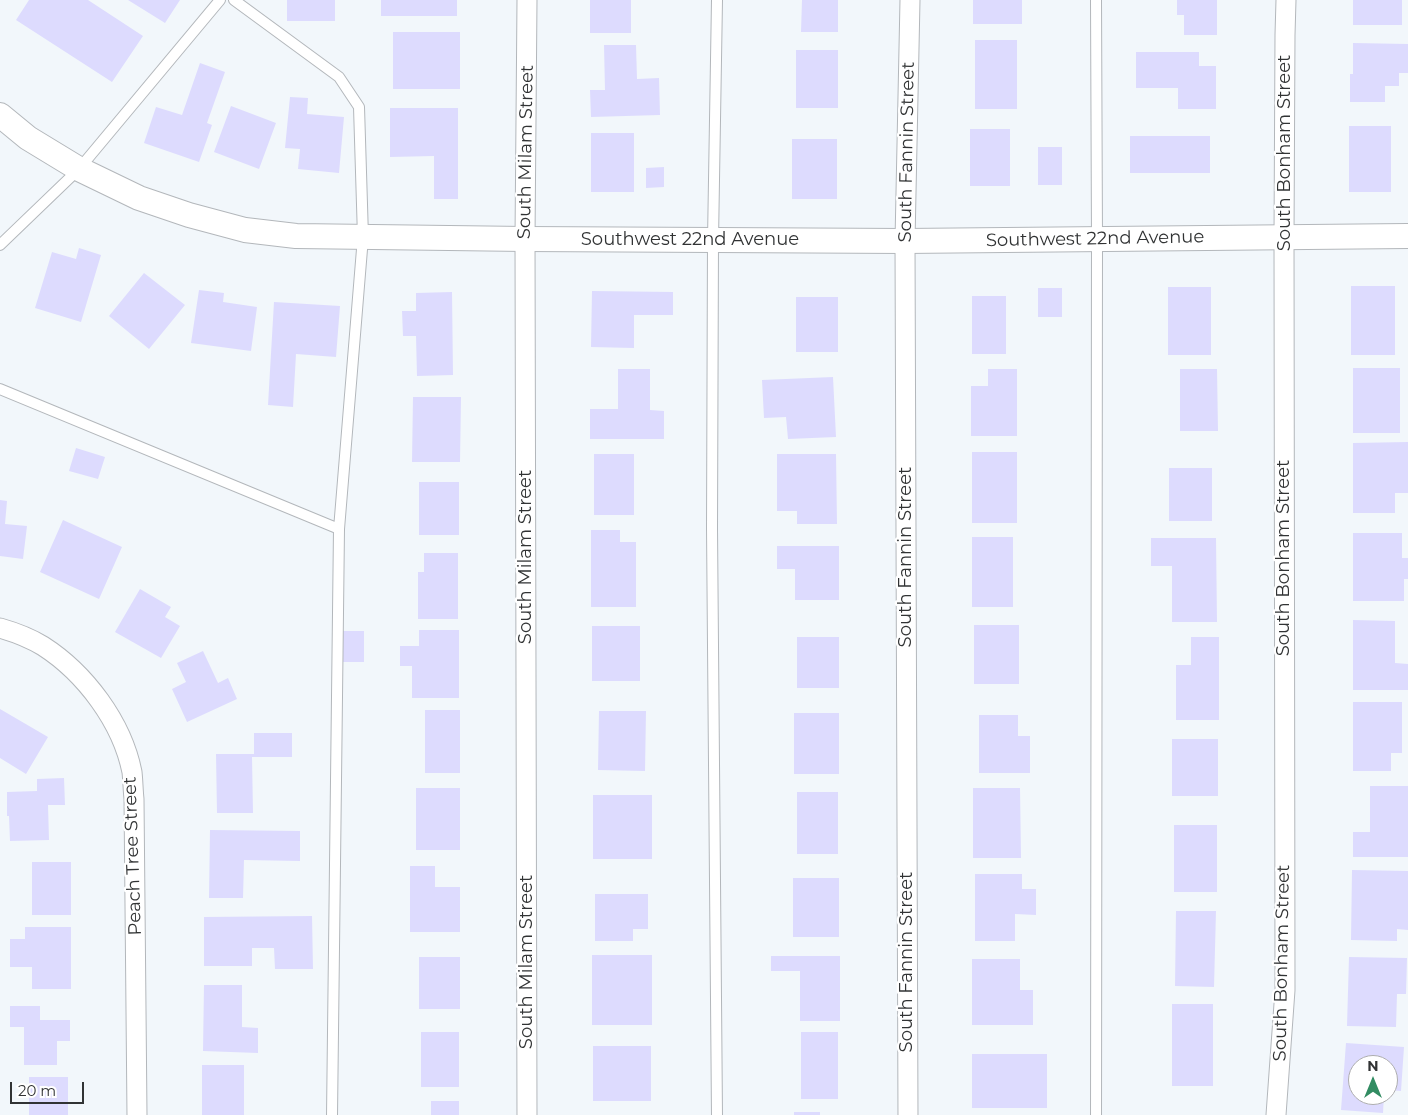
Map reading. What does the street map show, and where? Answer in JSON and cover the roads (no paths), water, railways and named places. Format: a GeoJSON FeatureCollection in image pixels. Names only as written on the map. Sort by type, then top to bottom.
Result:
{"type":"FeatureCollection","features":[{"type":"Feature","properties":{"kind":"street","name":"South Milam Street"},"geometry":{"type":"LineString","coordinates":[[527,0],[525,239],[527,1115]]}},
{"type":"Feature","properties":{"kind":"street","name":"South Fannin Street"},"geometry":{"type":"LineString","coordinates":[[908,1115],[905,241],[910,0]]}},
{"type":"Feature","properties":{"kind":"street","name":"South Bonham Street"},"geometry":{"type":"LineString","coordinates":[[1276,1115],[1285,990],[1284,237],[1286,0]]}},
{"type":"Feature","properties":{"kind":"street","name":"Southwest 22nd Avenue"},"geometry":{"type":"LineString","coordinates":[[0,115],[28,138],[80,168],[139,198],[189,215],[245,230],[296,236],[905,241],[1408,236]]}},
{"type":"Feature","properties":{"kind":"street","name":"Peach Tree Street"},"geometry":{"type":"LineString","coordinates":[[0,628],[42,646],[70,668],[94,692],[115,724],[132,772],[134,799],[137,1115]]}},
{"type":"Feature","properties":{"kind":"lane"},"geometry":{"type":"LineString","coordinates":[[0,245],[80,168],[220,0]]}},
{"type":"Feature","properties":{"kind":"lane"},"geometry":{"type":"LineString","coordinates":[[234,0],[339,77],[359,107],[362,237],[339,529],[332,1115]]}},
{"type":"Feature","properties":{"kind":"lane"},"geometry":{"type":"LineString","coordinates":[[717,0],[713,240],[712,528],[718,1115]]}},
{"type":"Feature","properties":{"kind":"lane"},"geometry":{"type":"LineString","coordinates":[[1096,0],[1096,1115]]}},
{"type":"Feature","properties":{"kind":"lane"},"geometry":{"type":"LineString","coordinates":[[0,389],[339,529]]}}]}
